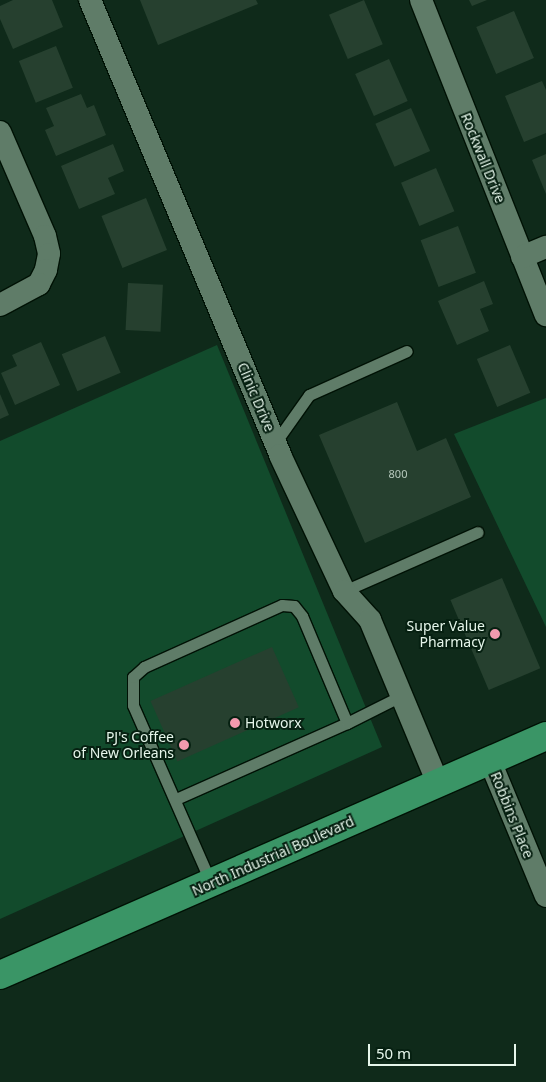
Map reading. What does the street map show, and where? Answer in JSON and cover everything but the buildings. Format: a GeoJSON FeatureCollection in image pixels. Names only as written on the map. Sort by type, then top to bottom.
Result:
{"type":"FeatureCollection","features":[{"type":"Feature","properties":{"kind":"main road","name":"North Industrial Boulevard"},"geometry":{"type":"LineString","coordinates":[[0,975],[546,736]]}},
{"type":"Feature","properties":{"kind":"street","name":"Clinic Drive"},"geometry":{"type":"LineString","coordinates":[[90,0],[275,443],[344,591],[370,620],[438,783]]}},
{"type":"Feature","properties":{"kind":"street","name":"Rockwall Drive"},"geometry":{"type":"LineString","coordinates":[[421,0],[546,315]]}},
{"type":"Feature","properties":{"kind":"street"},"geometry":{"type":"LineString","coordinates":[[0,132],[45,236],[49,254],[46,270],[39,284],[28,292],[0,305]]}},
{"type":"Feature","properties":{"kind":"street"},"geometry":{"type":"LineString","coordinates":[[522,257],[546,247]]}},
{"type":"Feature","properties":{"kind":"street","name":"Robbins Place"},"geometry":{"type":"LineString","coordinates":[[490,761],[546,896]]}},
{"type":"Feature","properties":{"kind":"lane"},"geometry":{"type":"LineString","coordinates":[[275,443],[309,395],[407,351]]}},
{"type":"Feature","properties":{"kind":"lane"},"geometry":{"type":"LineString","coordinates":[[344,591],[478,532]]}},
{"type":"Feature","properties":{"kind":"lane"},"geometry":{"type":"LineString","coordinates":[[212,883],[133,704],[133,678],[144,667],[282,605],[294,606],[302,616],[347,723]]}},
{"type":"Feature","properties":{"kind":"lane"},"geometry":{"type":"LineString","coordinates":[[176,799],[347,723],[401,696]]}},
{"type":"Feature","properties":{"kind":"green space"},"geometry":{"type":"Polygon","coordinates":[[[217,345],[382,747],[0,919],[0,441],[217,345]]]}},
{"type":"Feature","properties":{"kind":"green space"},"geometry":{"type":"Polygon","coordinates":[[[546,398],[546,627],[454,434],[546,398]]]}},
{"type":"Feature","properties":{"kind":"place","name":"Super Value Pharmacy"},"geometry":{"type":"Point","coordinates":[495,634]}},
{"type":"Feature","properties":{"kind":"place","name":"Hotworx"},"geometry":{"type":"Point","coordinates":[235,723]}},
{"type":"Feature","properties":{"kind":"place","name":"PJ's Coffee of New Orleans"},"geometry":{"type":"Point","coordinates":[184,745]}}]}
